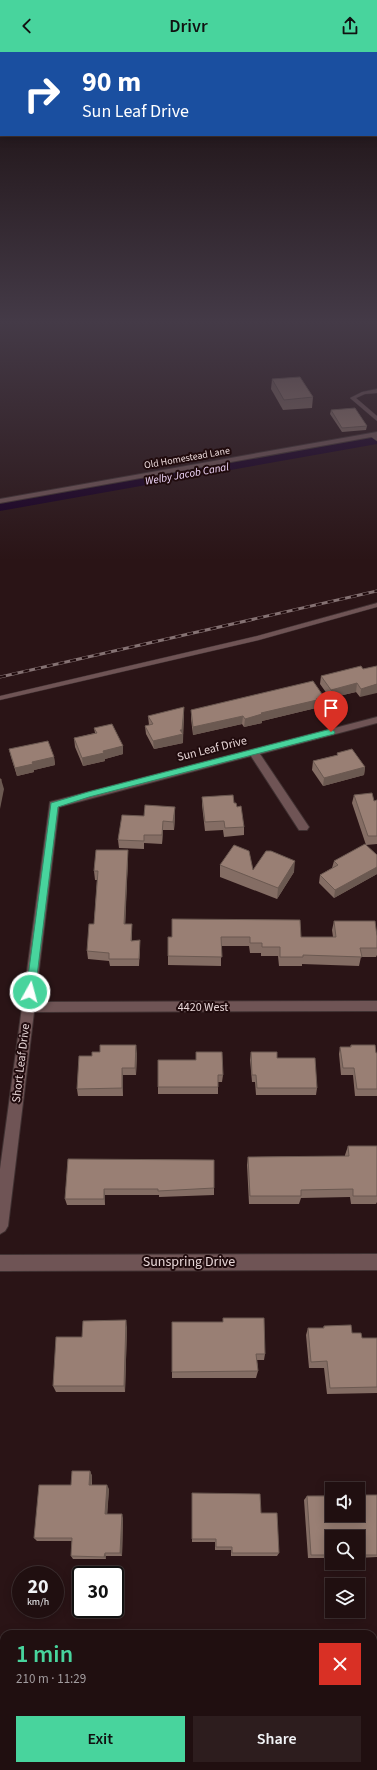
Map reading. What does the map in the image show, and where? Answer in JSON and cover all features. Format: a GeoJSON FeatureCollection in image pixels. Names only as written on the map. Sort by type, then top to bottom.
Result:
{"type":"FeatureCollection","features":[{"type":"Feature","properties":{"kind":"street","name":"Old Homestead Lane"},"geometry":{"type":"LineString","coordinates":[[0,501],[375,436]]}},
{"type":"Feature","properties":{"kind":"street","name":"Sun Leaf Drive"},"geometry":{"type":"LineString","coordinates":[[54,805],[88,794],[377,720]]}},
{"type":"Feature","properties":{"kind":"street"},"geometry":{"type":"LineString","coordinates":[[254,752],[303,827]]}},
{"type":"Feature","properties":{"kind":"street","name":"Short Leaf Drive"},"geometry":{"type":"LineString","coordinates":[[0,1226],[54,805]]}},
{"type":"Feature","properties":{"kind":"street","name":"4420 West"},"geometry":{"type":"LineString","coordinates":[[28,1007],[377,1006]]}},
{"type":"Feature","properties":{"kind":"street","name":"Sunspring Drive"},"geometry":{"type":"LineString","coordinates":[[0,1263],[377,1262]]}},
{"type":"Feature","properties":{"kind":"lane"},"geometry":{"type":"LineString","coordinates":[[355,400],[377,419]]}},
{"type":"Feature","properties":{"kind":"lane"},"geometry":{"type":"LineString","coordinates":[[0,698],[260,638],[377,605]]}},
{"type":"Feature","properties":{"kind":"building"},"geometry":{"type":"Polygon","coordinates":[[[355,408],[367,426],[342,428],[331,410],[355,408]]]}},
{"type":"Feature","properties":{"kind":"building"},"geometry":{"type":"Polygon","coordinates":[[[361,666],[363,669],[377,666],[377,684],[361,689],[357,683],[331,690],[321,676],[361,666]]]}},
{"type":"Feature","properties":{"kind":"building"},"geometry":{"type":"Polygon","coordinates":[[[313,681],[324,697],[261,713],[262,714],[245,719],[243,716],[193,727],[191,710],[313,681]]]}},
{"type":"Feature","properties":{"kind":"building"},"geometry":{"type":"Polygon","coordinates":[[[184,707],[182,730],[180,730],[183,734],[153,741],[145,726],[153,724],[148,716],[184,707]]]}},
{"type":"Feature","properties":{"kind":"building"},"geometry":{"type":"Polygon","coordinates":[[[112,724],[123,746],[103,751],[104,753],[82,758],[74,738],[97,733],[94,728],[112,724]]]}},
{"type":"Feature","properties":{"kind":"building"},"geometry":{"type":"Polygon","coordinates":[[[48,741],[54,757],[15,768],[9,749],[48,741]]]}},
{"type":"Feature","properties":{"kind":"building"},"geometry":{"type":"Polygon","coordinates":[[[352,749],[365,767],[324,778],[313,761],[338,755],[337,753],[352,749]]]}},
{"type":"Feature","properties":{"kind":"building"},"geometry":{"type":"Polygon","coordinates":[[[372,793],[374,801],[377,800],[377,836],[368,836],[354,795],[372,793]]]}},
{"type":"Feature","properties":{"kind":"building"},"geometry":{"type":"Polygon","coordinates":[[[233,795],[234,803],[236,803],[237,807],[241,806],[244,827],[225,828],[224,821],[205,822],[202,797],[233,795]]]}},
{"type":"Feature","properties":{"kind":"building"},"geometry":{"type":"Polygon","coordinates":[[[145,805],[175,807],[173,822],[163,821],[162,835],[144,835],[144,841],[118,840],[122,815],[144,816],[145,805]]]}},
{"type":"Feature","properties":{"kind":"building"},"geometry":{"type":"Polygon","coordinates":[[[365,844],[377,855],[377,867],[335,890],[320,875],[338,865],[334,861],[365,844]]]}},
{"type":"Feature","properties":{"kind":"building"},"geometry":{"type":"Polygon","coordinates":[[[234,845],[249,851],[253,870],[266,851],[271,851],[295,861],[278,888],[220,865],[234,845]]]}},
{"type":"Feature","properties":{"kind":"building"},"geometry":{"type":"Polygon","coordinates":[[[96,850],[128,850],[124,924],[132,924],[131,941],[140,940],[139,959],[109,959],[109,953],[87,951],[89,924],[94,924],[98,871],[94,871],[96,850]]]}},
{"type":"Feature","properties":{"kind":"building"},"geometry":{"type":"Polygon","coordinates":[[[172,919],[300,920],[301,937],[336,937],[334,921],[375,921],[377,948],[360,948],[362,957],[303,955],[303,957],[280,957],[280,947],[262,947],[262,943],[250,943],[250,937],[221,937],[222,957],[168,956],[168,937],[172,937],[172,919]]]}},
{"type":"Feature","properties":{"kind":"building"},"geometry":{"type":"Polygon","coordinates":[[[100,1045],[136,1045],[135,1068],[122,1068],[122,1088],[77,1089],[79,1056],[92,1056],[92,1052],[100,1052],[100,1045]]]}},
{"type":"Feature","properties":{"kind":"building"},"geometry":{"type":"Polygon","coordinates":[[[351,1045],[375,1045],[377,1053],[377,1089],[357,1089],[354,1068],[343,1068],[340,1047],[351,1047],[351,1045]]]}},
{"type":"Feature","properties":{"kind":"building"},"geometry":{"type":"Polygon","coordinates":[[[196,1052],[222,1052],[223,1075],[218,1075],[218,1087],[158,1087],[158,1060],[196,1060],[196,1052]]]}},
{"type":"Feature","properties":{"kind":"building"},"geometry":{"type":"Polygon","coordinates":[[[251,1052],[277,1052],[277,1058],[315,1058],[317,1088],[257,1088],[256,1075],[252,1075],[251,1052]]]}},
{"type":"Feature","properties":{"kind":"building"},"geometry":{"type":"Polygon","coordinates":[[[348,1146],[377,1146],[377,1196],[353,1196],[353,1189],[301,1190],[301,1196],[250,1196],[248,1157],[349,1156],[348,1146]]]}},
{"type":"Feature","properties":{"kind":"building"},"geometry":{"type":"Polygon","coordinates":[[[68,1159],[214,1160],[214,1188],[158,1191],[158,1189],[104,1189],[104,1199],[65,1199],[68,1159]]]}},
{"type":"Feature","properties":{"kind":"building"},"geometry":{"type":"Polygon","coordinates":[[[223,1318],[264,1318],[265,1354],[256,1354],[258,1371],[172,1372],[172,1322],[223,1322],[223,1318]]]}},
{"type":"Feature","properties":{"kind":"building"},"geometry":{"type":"Polygon","coordinates":[[[126,1320],[124,1386],[53,1386],[56,1337],[82,1337],[83,1321],[126,1320]]]}},
{"type":"Feature","properties":{"kind":"building"},"geometry":{"type":"Polygon","coordinates":[[[351,1325],[352,1333],[361,1333],[362,1338],[377,1338],[377,1387],[330,1388],[327,1361],[311,1362],[308,1328],[351,1325]]]}},
{"type":"Feature","properties":{"kind":"building"},"geometry":{"type":"Polygon","coordinates":[[[72,1471],[90,1471],[89,1485],[107,1485],[105,1514],[122,1514],[120,1553],[105,1553],[104,1557],[71,1556],[72,1538],[34,1538],[39,1485],[71,1485],[72,1471]]]}},
{"type":"Feature","properties":{"kind":"building"},"geometry":{"type":"Polygon","coordinates":[[[192,1493],[260,1494],[261,1513],[277,1513],[279,1553],[232,1553],[232,1547],[216,1547],[216,1539],[192,1539],[192,1493]]]}},
{"type":"Feature","properties":{"kind":"building"},"geometry":{"type":"Polygon","coordinates":[[[365,1495],[377,1495],[377,1555],[365,1555],[365,1530],[325,1530],[325,1555],[311,1555],[307,1496],[325,1496],[325,1522],[365,1522],[365,1495]]]}},
{"type":"Feature","properties":{"kind":"waterway","name":"Welby Jacob Canal"},"geometry":{"type":"LineString","coordinates":[[0,507],[374,441]]}},
{"type":"Feature","properties":{"kind":"railway"},"geometry":{"type":"LineString","coordinates":[[0,677],[377,591]]}},
{"type":"Feature","properties":{"kind":"route"},"geometry":{"type":"LineString","coordinates":[[30,992],[54,805],[88,794],[331,732]]}}]}
